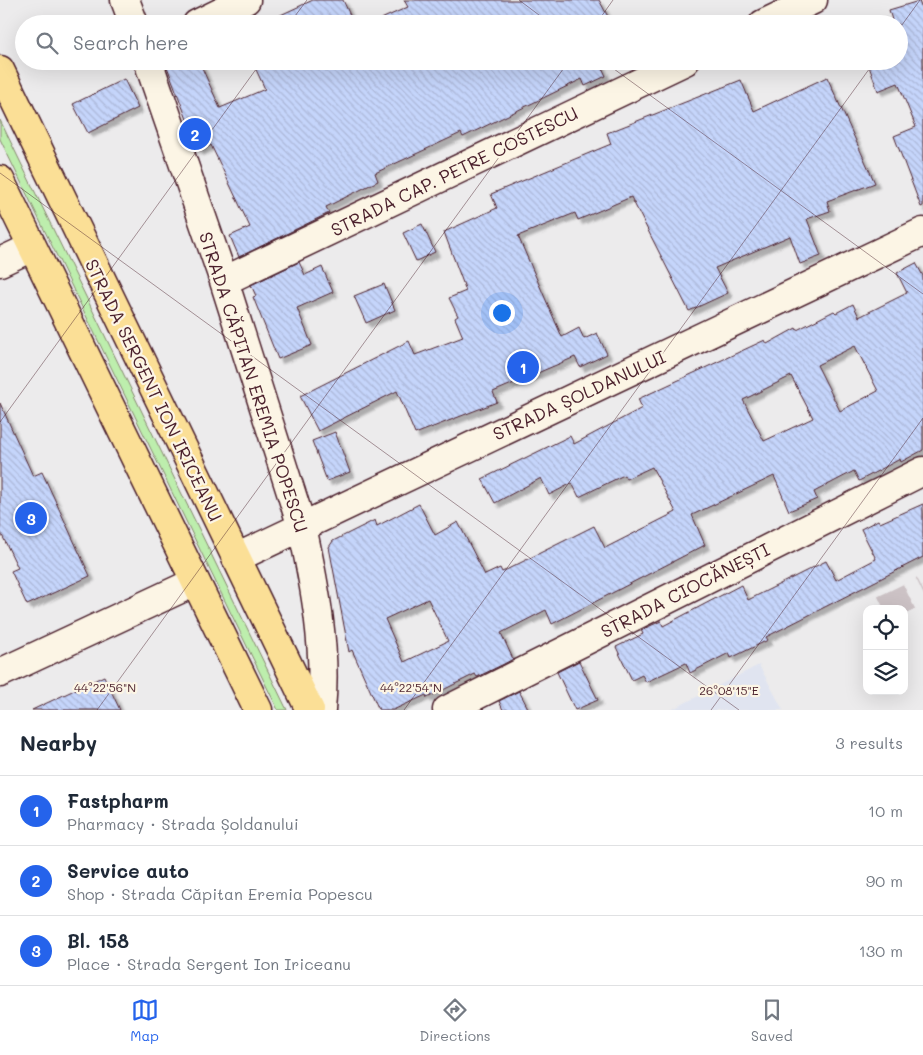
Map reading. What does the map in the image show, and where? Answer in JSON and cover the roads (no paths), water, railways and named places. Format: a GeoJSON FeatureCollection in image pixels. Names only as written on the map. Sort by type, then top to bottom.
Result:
{"type":"FeatureCollection","features":[{"type":"Feature","properties":{"kind":"main road","name":"STRADA SERGENT ION IRICEANU"},"geometry":{"type":"LineString","coordinates":[[0,70],[310,710]]}},
{"type":"Feature","properties":{"kind":"main road"},"geometry":{"type":"LineString","coordinates":[[0,180],[258,710]]}},
{"type":"Feature","properties":{"kind":"street"},"geometry":{"type":"LineString","coordinates":[[125,0],[131,15]]}},
{"type":"Feature","properties":{"kind":"street"},"geometry":{"type":"LineString","coordinates":[[215,15],[246,0]]}},
{"type":"Feature","properties":{"kind":"street"},"geometry":{"type":"LineString","coordinates":[[782,15],[813,0]]}},
{"type":"Feature","properties":{"kind":"street","name":"STRADA CĂPITAN EREMIA POPESCU"},"geometry":{"type":"LineString","coordinates":[[151,70],[224,281],[302,527],[310,563],[321,648],[323,681],[321,710]]}},
{"type":"Feature","properties":{"kind":"street","name":"STRADA CAP. PETRE COSTESCU"},"geometry":{"type":"LineString","coordinates":[[224,281],[665,70]]}},
{"type":"Feature","properties":{"kind":"street","name":"STRADA ȘOLDANULUI"},"geometry":{"type":"LineString","coordinates":[[236,558],[923,232]]}},
{"type":"Feature","properties":{"kind":"street"},"geometry":{"type":"LineString","coordinates":[[0,262],[32,246]]}},
{"type":"Feature","properties":{"kind":"street","name":"STRADA CIOCĂNEȘTI"},"geometry":{"type":"LineString","coordinates":[[447,710],[923,471]]}},
{"type":"Feature","properties":{"kind":"street"},"geometry":{"type":"LineString","coordinates":[[0,673],[195,582]]}},
{"type":"Feature","properties":{"kind":"tunnel"},"geometry":{"type":"LineString","coordinates":[[892,605],[923,590]]}},
{"type":"Feature","properties":{"kind":"place","name":"Service auto"},"geometry":{"type":"Point","coordinates":[195,134]}},
{"type":"Feature","properties":{"kind":"place","name":"Fastpharm"},"geometry":{"type":"Point","coordinates":[523,367]}},
{"type":"Feature","properties":{"kind":"place","name":"Bl. 158"},"geometry":{"type":"Point","coordinates":[31,518]}}]}
